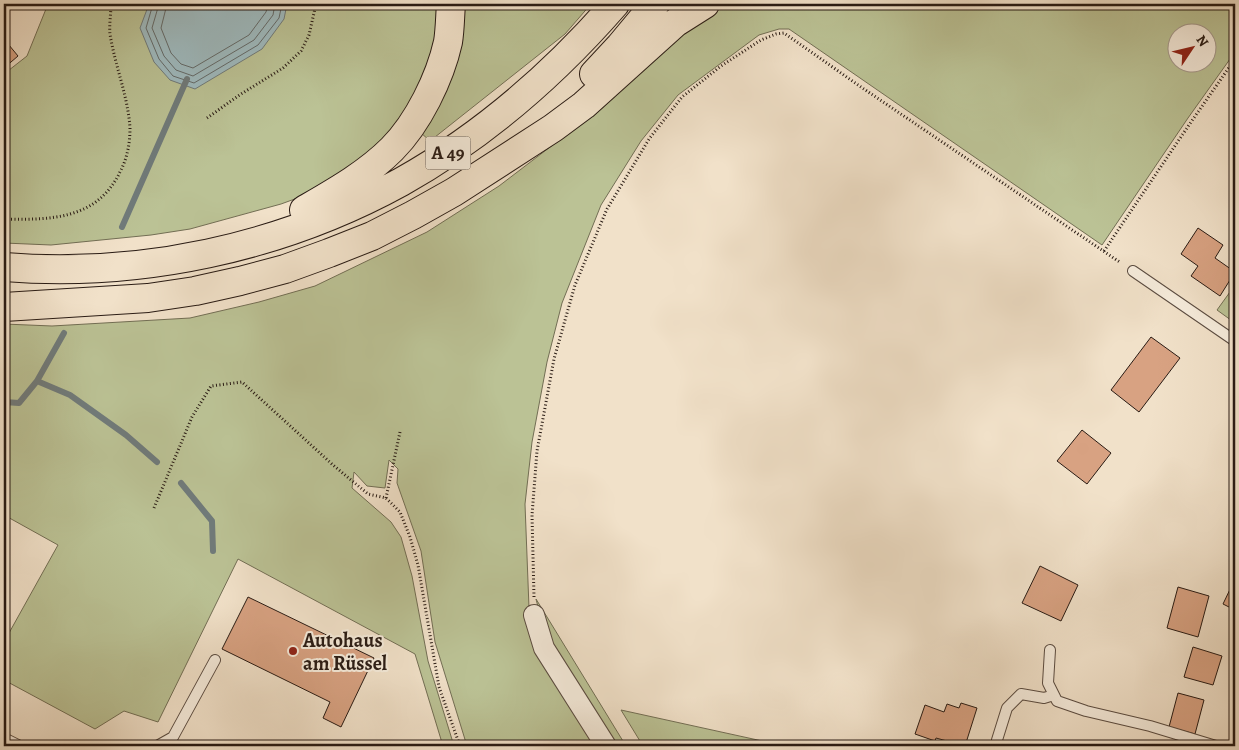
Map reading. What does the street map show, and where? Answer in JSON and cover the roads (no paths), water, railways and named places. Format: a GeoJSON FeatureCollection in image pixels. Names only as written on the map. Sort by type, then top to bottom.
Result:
{"type":"FeatureCollection","features":[{"type":"Feature","properties":{"kind":"highway"},"geometry":{"type":"LineString","coordinates":[[245,245],[349,183],[392,148],[409,127],[439,72],[448,40],[451,4]]}},
{"type":"Feature","properties":{"kind":"highway","name":"A 49"},"geometry":{"type":"LineString","coordinates":[[4,267],[82,269],[136,265],[191,257],[245,245],[311,223],[401,182],[448,153],[491,123],[537,84],[585,39],[615,4]]}},
{"type":"Feature","properties":{"kind":"highway","name":"A 49"},"geometry":{"type":"LineString","coordinates":[[11,303],[55,305],[148,298],[222,285],[285,269],[372,236],[454,192],[493,166],[538,129],[580,89],[620,46],[655,4]]}},
{"type":"Feature","properties":{"kind":"highway"},"geometry":{"type":"LineString","coordinates":[[493,166],[584,105],[675,23],[705,4]]}},
{"type":"Feature","properties":{"kind":"street"},"geometry":{"type":"LineString","coordinates":[[534,615],[544,648],[606,746]]}},
{"type":"Feature","properties":{"kind":"lane"},"geometry":{"type":"LineString","coordinates":[[1133,271],[1235,341]]}},
{"type":"Feature","properties":{"kind":"lane"},"geometry":{"type":"LineString","coordinates":[[1050,650],[1048,683],[1057,701],[1086,711],[1150,726],[1216,746]]}},
{"type":"Feature","properties":{"kind":"lane"},"geometry":{"type":"LineString","coordinates":[[157,746],[173,737],[215,660]]}},
{"type":"Feature","properties":{"kind":"lane"},"geometry":{"type":"LineString","coordinates":[[997,740],[1007,708],[1021,694],[1044,698],[1054,695]]}},
{"type":"Feature","properties":{"kind":"lane"},"geometry":{"type":"LineString","coordinates":[[4,738],[20,746]]}},
{"type":"Feature","properties":{"kind":"water"},"geometry":{"type":"Polygon","coordinates":[[[149,4],[287,4],[284,19],[262,49],[195,89],[170,80],[154,62],[140,28],[149,4]]]}},
{"type":"Feature","properties":{"kind":"waterway"},"geometry":{"type":"LineString","coordinates":[[122,227],[187,79]]}},
{"type":"Feature","properties":{"kind":"waterway"},"geometry":{"type":"LineString","coordinates":[[4,402],[19,403],[37,381],[64,333]]}},
{"type":"Feature","properties":{"kind":"waterway"},"geometry":{"type":"LineString","coordinates":[[37,381],[70,395],[126,435],[157,462]]}},
{"type":"Feature","properties":{"kind":"waterway"},"geometry":{"type":"LineString","coordinates":[[181,483],[212,521],[213,551]]}},
{"type":"Feature","properties":{"kind":"place","name":"Autohaus am Rüssel"},"geometry":{"type":"Point","coordinates":[293,651]}}]}
